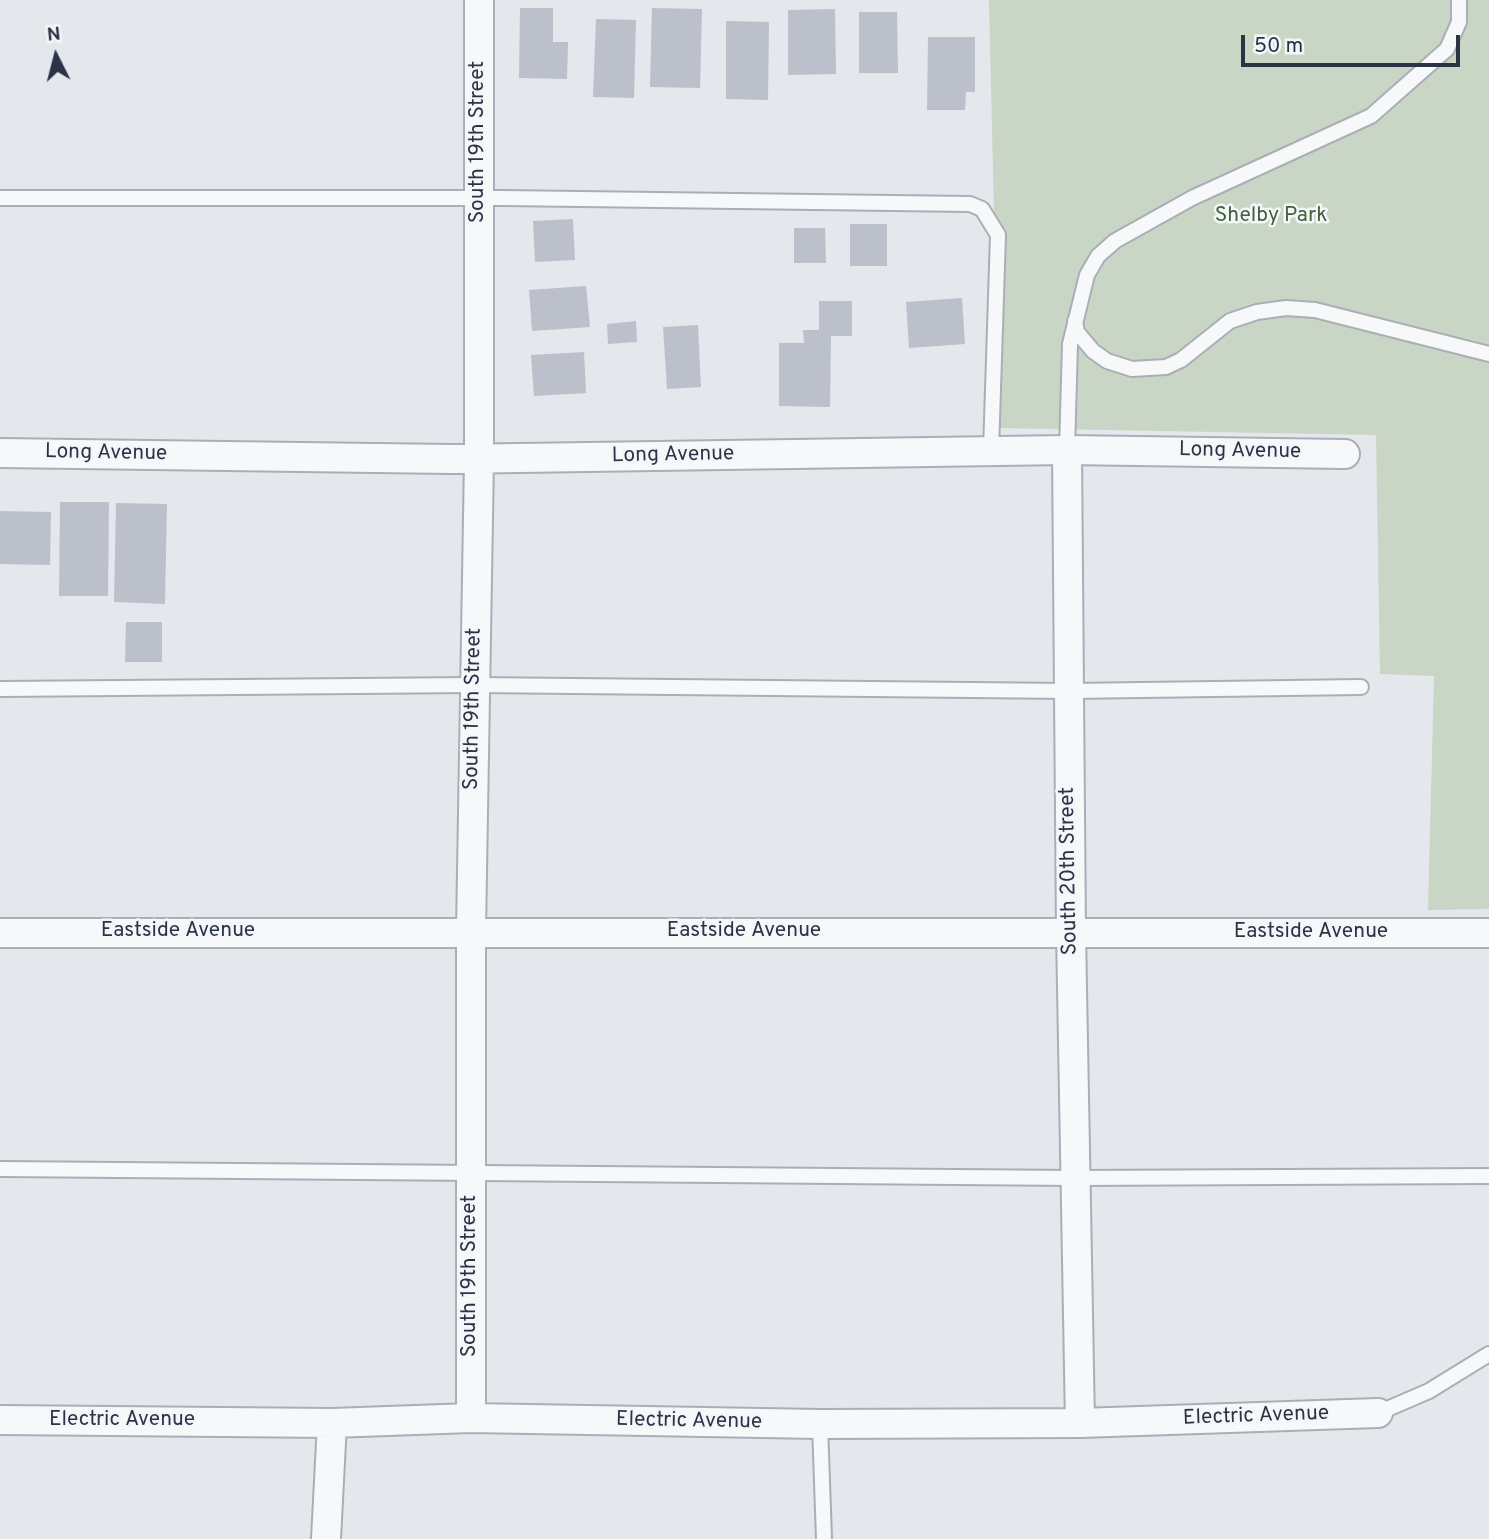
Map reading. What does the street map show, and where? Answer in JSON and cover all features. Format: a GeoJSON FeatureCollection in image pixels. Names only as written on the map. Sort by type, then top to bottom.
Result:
{"type":"FeatureCollection","features":[{"type":"Feature","properties":{"kind":"street","name":"South 19th Street"},"geometry":{"type":"LineString","coordinates":[[471,1418],[471,931],[479,459],[479,0]]}},
{"type":"Feature","properties":{"kind":"street","name":"Long Avenue"},"geometry":{"type":"LineString","coordinates":[[0,453],[479,459],[1067,450],[1345,454]]}},
{"type":"Feature","properties":{"kind":"street","name":"South 20th Street"},"geometry":{"type":"LineString","coordinates":[[1067,450],[1071,933],[1080,1423]]}},
{"type":"Feature","properties":{"kind":"street","name":"Eastside Avenue"},"geometry":{"type":"LineString","coordinates":[[0,933],[1489,933]]}},
{"type":"Feature","properties":{"kind":"street","name":"Electric Avenue"},"geometry":{"type":"LineString","coordinates":[[0,1420],[332,1423],[471,1418],[820,1424],[1080,1423],[1378,1413]]}},
{"type":"Feature","properties":{"kind":"street"},"geometry":{"type":"LineString","coordinates":[[327,1539],[332,1423]]}},
{"type":"Feature","properties":{"kind":"lane","name":"South 20th Street"},"geometry":{"type":"LineString","coordinates":[[1067,450],[1068,369],[1075,320],[1090,268],[1109,245],[1192,198],[1371,116],[1447,49],[1459,22],[1459,0]]}},
{"type":"Feature","properties":{"kind":"lane"},"geometry":{"type":"LineString","coordinates":[[0,198],[480,197],[970,204],[982,209],[998,235],[991,451]]}},
{"type":"Feature","properties":{"kind":"lane"},"geometry":{"type":"LineString","coordinates":[[1075,320],[1077,332],[1093,351],[1107,361],[1132,369],[1166,367],[1181,360],[1230,321],[1257,312],[1286,308],[1315,310],[1489,354]]}},
{"type":"Feature","properties":{"kind":"lane"},"geometry":{"type":"LineString","coordinates":[[0,689],[474,685],[1069,691],[1361,687]]}},
{"type":"Feature","properties":{"kind":"lane"},"geometry":{"type":"LineString","coordinates":[[0,1169],[1075,1178],[1489,1175]]}},
{"type":"Feature","properties":{"kind":"lane"},"geometry":{"type":"LineString","coordinates":[[1378,1413],[1429,1391],[1489,1354]]}},
{"type":"Feature","properties":{"kind":"lane"},"geometry":{"type":"LineString","coordinates":[[820,1424],[824,1539]]}},
{"type":"Feature","properties":{"kind":"green space","name":"Shelby Park"},"geometry":{"type":"Polygon","coordinates":[[[989,0],[1489,0],[1489,909],[1428,910],[1434,676],[1380,674],[1376,435],[999,428],[989,0]]]}},
{"type":"Feature","properties":{"kind":"building"},"geometry":{"type":"Polygon","coordinates":[[[520,8],[553,8],[553,42],[568,42],[567,79],[519,78],[520,8]]]}},
{"type":"Feature","properties":{"kind":"building"},"geometry":{"type":"Polygon","coordinates":[[[652,8],[702,9],[700,88],[650,87],[652,8]]]}},
{"type":"Feature","properties":{"kind":"building"},"geometry":{"type":"Polygon","coordinates":[[[835,9],[836,74],[788,75],[788,10],[835,9]]]}},
{"type":"Feature","properties":{"kind":"building"},"geometry":{"type":"Polygon","coordinates":[[[859,12],[897,12],[898,73],[859,73],[859,12]]]}},
{"type":"Feature","properties":{"kind":"building"},"geometry":{"type":"Polygon","coordinates":[[[596,19],[636,20],[634,98],[593,97],[596,19]]]}},
{"type":"Feature","properties":{"kind":"building"},"geometry":{"type":"Polygon","coordinates":[[[726,21],[769,22],[768,100],[726,99],[726,21]]]}},
{"type":"Feature","properties":{"kind":"building"},"geometry":{"type":"Polygon","coordinates":[[[928,37],[975,37],[975,92],[966,92],[965,110],[927,110],[928,37]]]}},
{"type":"Feature","properties":{"kind":"building"},"geometry":{"type":"Polygon","coordinates":[[[573,219],[575,260],[535,262],[533,221],[573,219]]]}},
{"type":"Feature","properties":{"kind":"building"},"geometry":{"type":"Polygon","coordinates":[[[850,224],[887,224],[887,266],[850,266],[850,224]]]}},
{"type":"Feature","properties":{"kind":"building"},"geometry":{"type":"Polygon","coordinates":[[[794,228],[825,228],[826,263],[794,263],[794,228]]]}},
{"type":"Feature","properties":{"kind":"building"},"geometry":{"type":"Polygon","coordinates":[[[586,286],[590,327],[532,331],[529,290],[586,286]]]}},
{"type":"Feature","properties":{"kind":"building"},"geometry":{"type":"Polygon","coordinates":[[[962,298],[965,344],[909,348],[906,302],[962,298]]]}},
{"type":"Feature","properties":{"kind":"building"},"geometry":{"type":"Polygon","coordinates":[[[819,301],[852,301],[852,336],[831,336],[830,407],[779,406],[779,343],[804,343],[803,330],[819,330],[819,301]]]}},
{"type":"Feature","properties":{"kind":"building"},"geometry":{"type":"Polygon","coordinates":[[[636,321],[637,342],[608,344],[607,324],[636,321]]]}},
{"type":"Feature","properties":{"kind":"building"},"geometry":{"type":"Polygon","coordinates":[[[698,325],[701,387],[667,389],[663,327],[698,325]]]}},
{"type":"Feature","properties":{"kind":"building"},"geometry":{"type":"Polygon","coordinates":[[[584,352],[586,393],[534,396],[531,355],[584,352]]]}},
{"type":"Feature","properties":{"kind":"building"},"geometry":{"type":"Polygon","coordinates":[[[60,502],[109,502],[108,596],[59,596],[60,502]]]}},
{"type":"Feature","properties":{"kind":"building"},"geometry":{"type":"Polygon","coordinates":[[[116,503],[167,504],[165,604],[114,602],[116,503]]]}},
{"type":"Feature","properties":{"kind":"building"},"geometry":{"type":"Polygon","coordinates":[[[0,511],[51,512],[50,565],[0,564],[0,511]]]}},
{"type":"Feature","properties":{"kind":"building"},"geometry":{"type":"Polygon","coordinates":[[[126,622],[162,622],[162,662],[125,662],[126,622]]]}}]}
